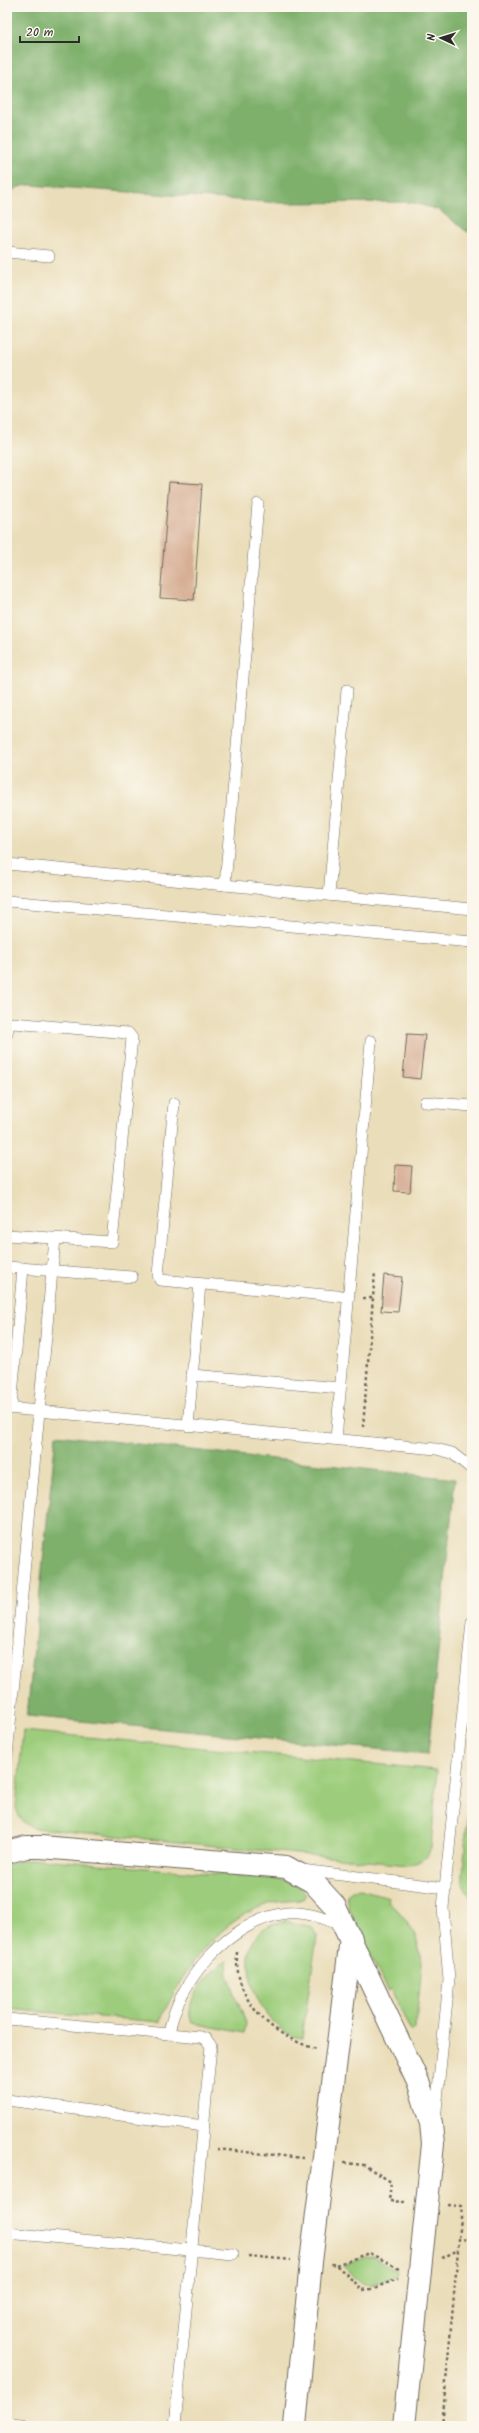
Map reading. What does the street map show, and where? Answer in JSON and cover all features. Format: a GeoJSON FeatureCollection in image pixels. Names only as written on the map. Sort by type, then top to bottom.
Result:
{"type":"FeatureCollection","features":[{"type":"Feature","properties":{"kind":"street"},"geometry":{"type":"LineString","coordinates":[[7,1852],[26,1847],[41,1847],[286,1868],[313,1882],[324,1893],[348,1933],[420,2084],[431,2124],[433,2144],[427,2204],[415,2271],[404,2426]]}},
{"type":"Feature","properties":{"kind":"street"},"geometry":{"type":"LineString","coordinates":[[295,2426],[311,2262],[337,2051],[348,1933]]}},
{"type":"Feature","properties":{"kind":"lane"},"geometry":{"type":"LineString","coordinates":[[7,252],[49,256]]}},
{"type":"Feature","properties":{"kind":"lane"},"geometry":{"type":"LineString","coordinates":[[225,885],[258,504]]}},
{"type":"Feature","properties":{"kind":"lane"},"geometry":{"type":"LineString","coordinates":[[329,895],[347,690]]}},
{"type":"Feature","properties":{"kind":"lane"},"geometry":{"type":"LineString","coordinates":[[7,864],[472,909]]}},
{"type":"Feature","properties":{"kind":"lane"},"geometry":{"type":"LineString","coordinates":[[7,901],[472,942]]}},
{"type":"Feature","properties":{"kind":"lane"},"geometry":{"type":"LineString","coordinates":[[7,1034],[8,1026],[13,1023],[128,1033],[131,1035],[114,1240],[108,1243],[7,1235]]}},
{"type":"Feature","properties":{"kind":"lane"},"geometry":{"type":"LineString","coordinates":[[336,1439],[371,1041]]}},
{"type":"Feature","properties":{"kind":"lane"},"geometry":{"type":"LineString","coordinates":[[425,1102],[472,1106]]}},
{"type":"Feature","properties":{"kind":"lane"},"geometry":{"type":"LineString","coordinates":[[174,1103],[158,1278],[162,1281],[348,1297]]}},
{"type":"Feature","properties":{"kind":"lane"},"geometry":{"type":"LineString","coordinates":[[7,1756],[55,1239]]}},
{"type":"Feature","properties":{"kind":"lane"},"geometry":{"type":"LineString","coordinates":[[7,1266],[132,1277]]}},
{"type":"Feature","properties":{"kind":"lane"},"geometry":{"type":"LineString","coordinates":[[23,1268],[9,1408],[436,1449],[452,1453],[472,1468]]}},
{"type":"Feature","properties":{"kind":"lane"},"geometry":{"type":"LineString","coordinates":[[188,1426],[200,1284]]}},
{"type":"Feature","properties":{"kind":"lane"},"geometry":{"type":"LineString","coordinates":[[192,1375],[340,1388]]}},
{"type":"Feature","properties":{"kind":"lane"},"geometry":{"type":"LineString","coordinates":[[433,2144],[449,1980],[444,1928],[445,1888],[469,1686],[472,1622]]}},
{"type":"Feature","properties":{"kind":"lane"},"geometry":{"type":"LineString","coordinates":[[286,1868],[445,1888]]}},
{"type":"Feature","properties":{"kind":"lane"},"geometry":{"type":"LineString","coordinates":[[169,2034],[171,2021],[178,2001],[198,1968],[218,1947],[238,1933],[272,1916],[288,1913],[321,1918],[348,1933]]}},
{"type":"Feature","properties":{"kind":"lane"},"geometry":{"type":"LineString","coordinates":[[7,2019],[201,2037],[206,2039],[211,2046],[175,2426]]}},
{"type":"Feature","properties":{"kind":"lane"},"geometry":{"type":"LineString","coordinates":[[7,2100],[204,2126]]}},
{"type":"Feature","properties":{"kind":"lane"},"geometry":{"type":"LineString","coordinates":[[7,2233],[233,2254]]}},
{"type":"Feature","properties":{"kind":"lane"},"geometry":{"type":"LineString","coordinates":[[7,2425],[22,2426]]}},
{"type":"Feature","properties":{"kind":"path"},"geometry":{"type":"LineString","coordinates":[[362,1442],[375,1272]]}},
{"type":"Feature","properties":{"kind":"path"},"geometry":{"type":"LineString","coordinates":[[238,1933],[237,1965],[240,1984],[248,2000],[265,2022],[298,2044],[317,2049],[337,2051]]}},
{"type":"Feature","properties":{"kind":"path"},"geometry":{"type":"LineString","coordinates":[[202,2148],[364,2165],[391,2182],[389,2201],[462,2206],[442,2426]]}},
{"type":"Feature","properties":{"kind":"path"},"geometry":{"type":"LineString","coordinates":[[459,2239],[472,2240]]}},
{"type":"Feature","properties":{"kind":"path"},"geometry":{"type":"LineString","coordinates":[[336,2265],[363,2290],[371,2289],[415,2271],[458,2250]]}},
{"type":"Feature","properties":{"kind":"path"},"geometry":{"type":"LineString","coordinates":[[233,2254],[336,2265],[369,2253],[415,2271]]}},
{"type":"Feature","properties":{"kind":"green space"},"geometry":{"type":"Polygon","coordinates":[[[7,7],[472,7],[472,233],[466,231],[439,210],[410,202],[281,203],[30,185],[16,188],[11,192],[7,199],[7,7]]]}},
{"type":"Feature","properties":{"kind":"green space"},"geometry":{"type":"Polygon","coordinates":[[[56,1435],[455,1479],[428,1754],[27,1716],[56,1435]]]}},
{"type":"Feature","properties":{"kind":"green space"},"geometry":{"type":"Polygon","coordinates":[[[23,1731],[437,1770],[431,1849],[427,1856],[422,1860],[408,1865],[35,1828],[22,1821],[16,1808],[23,1731]]]}},
{"type":"Feature","properties":{"kind":"green space"},"geometry":{"type":"Polygon","coordinates":[[[472,1748],[472,1901],[463,1884],[463,1875],[472,1748]]]}},
{"type":"Feature","properties":{"kind":"green space"},"geometry":{"type":"Polygon","coordinates":[[[41,1859],[275,1879],[297,1886],[306,1896],[304,1899],[275,1902],[265,1905],[230,1925],[201,1953],[189,1969],[168,2004],[160,2022],[7,2009],[7,1865],[17,1861],[41,1859]]]}},
{"type":"Feature","properties":{"kind":"green space"},"geometry":{"type":"Polygon","coordinates":[[[360,1889],[389,1897],[388,1901],[403,1916],[412,1930],[418,1945],[421,1960],[421,1975],[415,2029],[413,2032],[410,2030],[391,1989],[387,1991],[349,1908],[347,1895],[352,1891],[360,1889]]]}},
{"type":"Feature","properties":{"kind":"green space"},"geometry":{"type":"Polygon","coordinates":[[[286,1921],[312,1927],[317,1936],[302,2038],[286,2032],[271,2020],[259,2002],[251,1981],[249,1961],[253,1942],[265,1928],[286,1921]]]}},
{"type":"Feature","properties":{"kind":"green space"},"geometry":{"type":"Polygon","coordinates":[[[227,1961],[228,1976],[246,2023],[244,2033],[192,2023],[190,2015],[194,1997],[199,1988],[220,1965],[227,1961]]]}},
{"type":"Feature","properties":{"kind":"green space"},"geometry":{"type":"Polygon","coordinates":[[[365,2256],[373,2257],[397,2271],[396,2276],[378,2283],[367,2284],[358,2280],[343,2266],[365,2256]]]}},
{"type":"Feature","properties":{"kind":"building"},"geometry":{"type":"Polygon","coordinates":[[[169,482],[202,484],[194,600],[160,598],[169,482]]]}},
{"type":"Feature","properties":{"kind":"building"},"geometry":{"type":"Polygon","coordinates":[[[407,1034],[425,1035],[420,1079],[403,1077],[407,1034]]]}},
{"type":"Feature","properties":{"kind":"building"},"geometry":{"type":"Polygon","coordinates":[[[395,1165],[412,1166],[410,1192],[394,1191],[395,1165]]]}},
{"type":"Feature","properties":{"kind":"building"},"geometry":{"type":"Polygon","coordinates":[[[384,1275],[402,1277],[398,1312],[381,1311],[384,1275]]]}}]}
